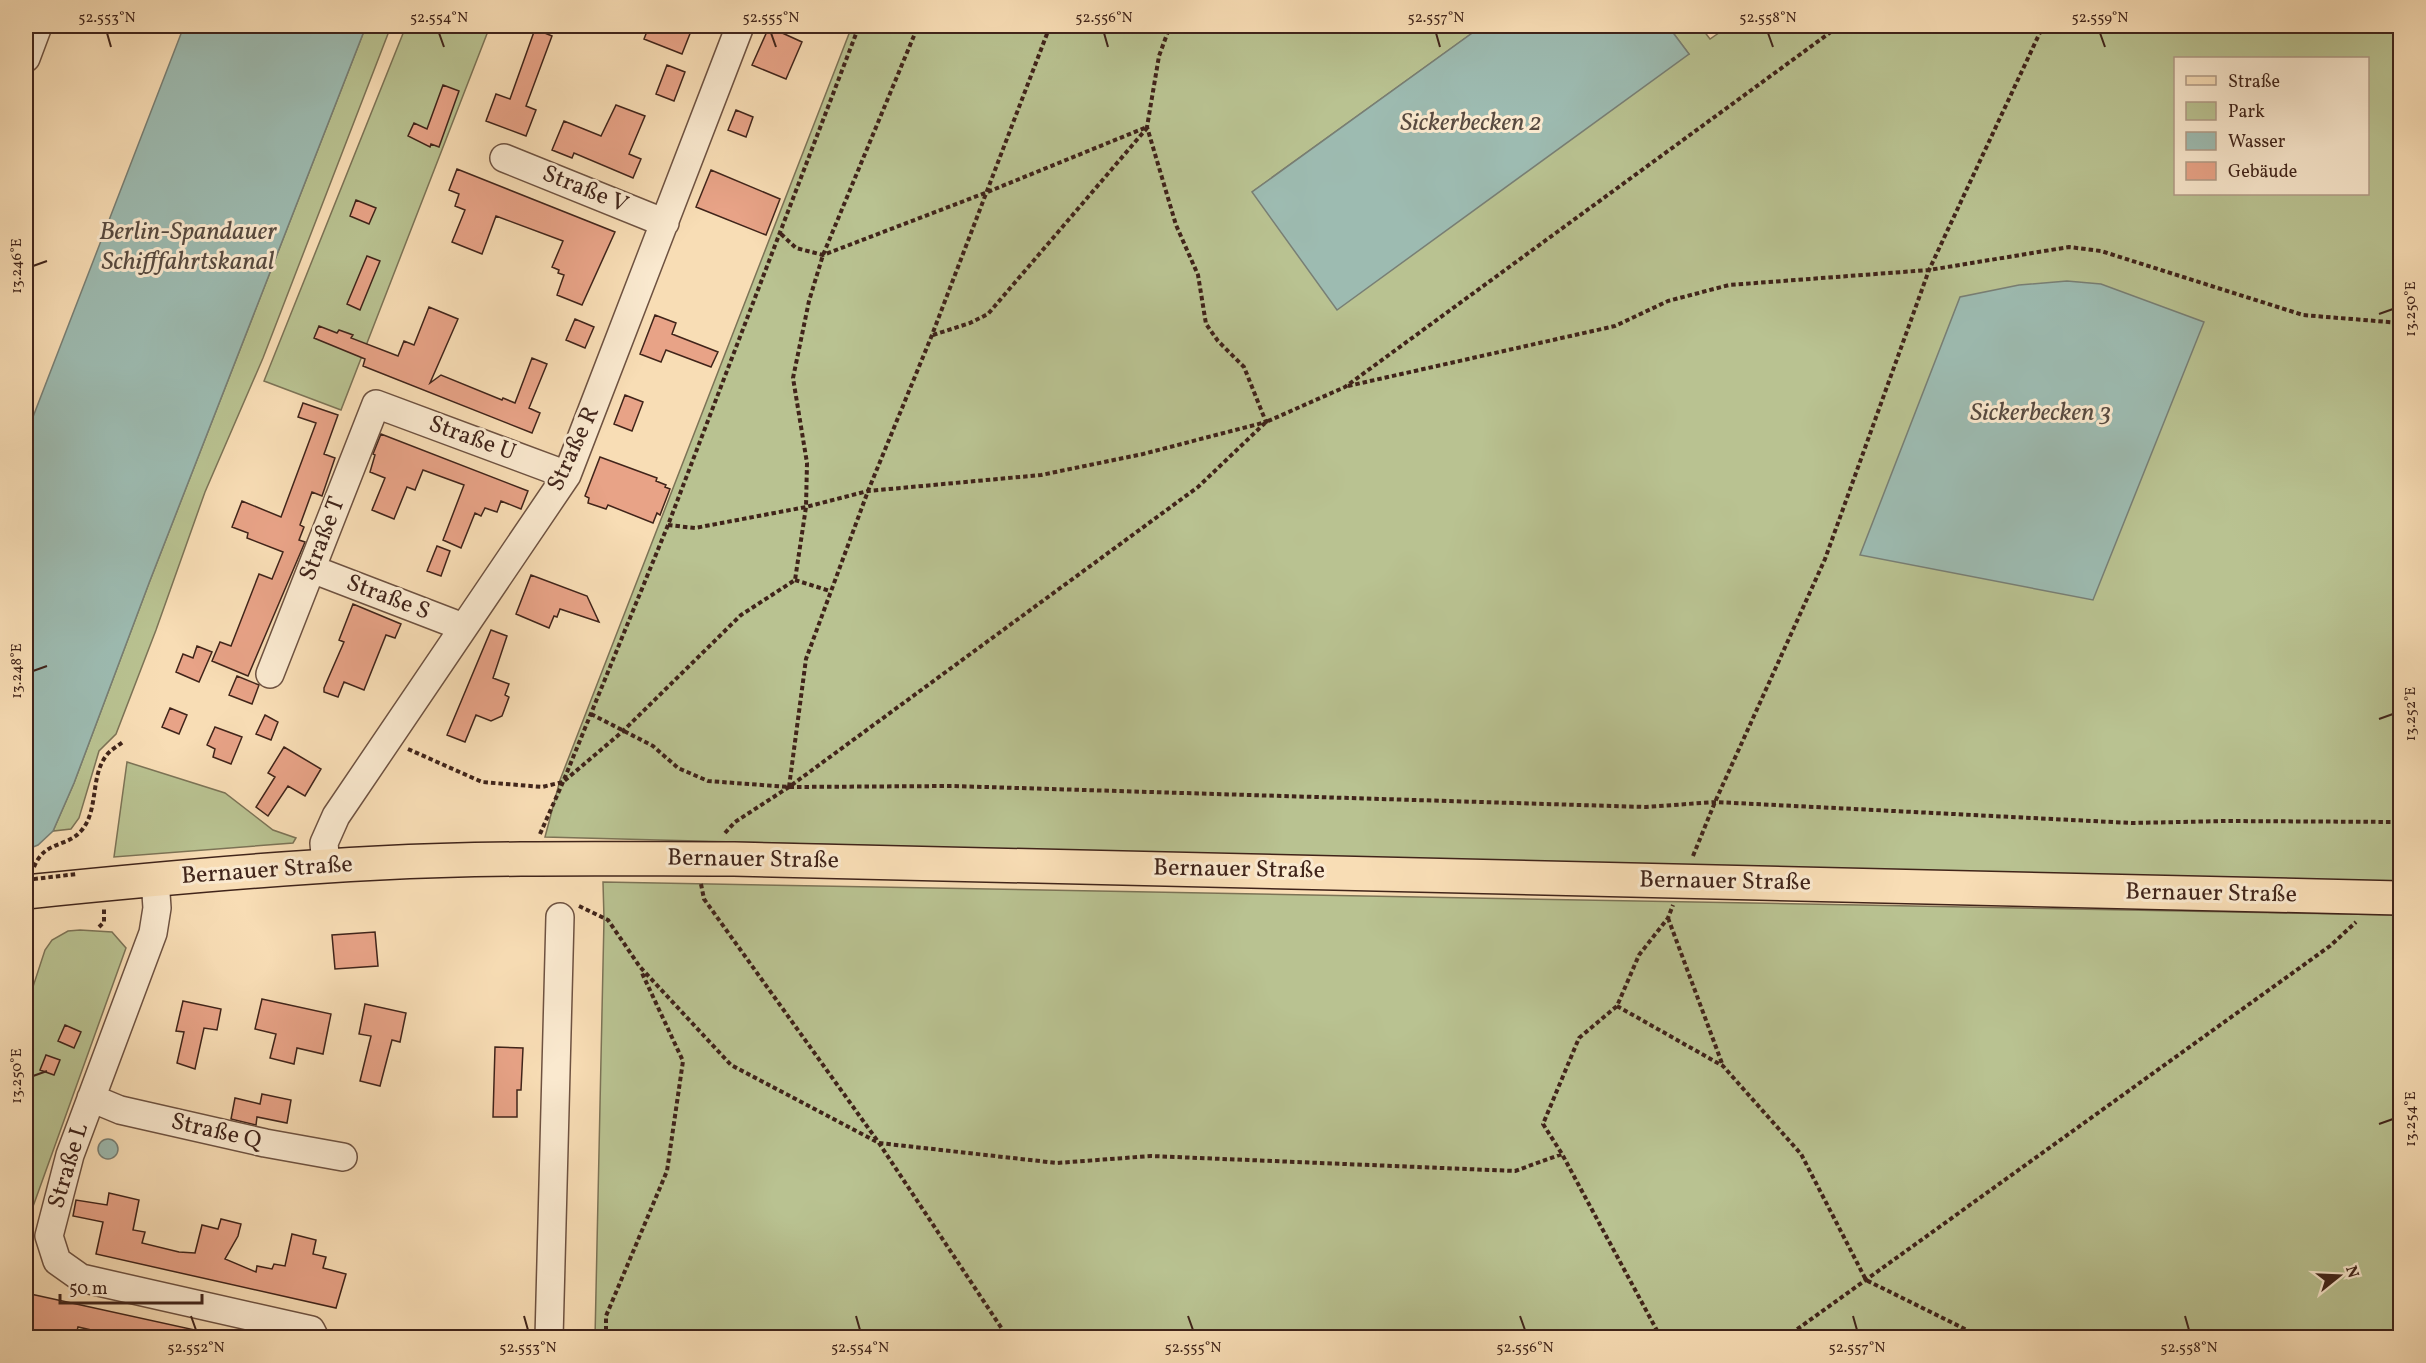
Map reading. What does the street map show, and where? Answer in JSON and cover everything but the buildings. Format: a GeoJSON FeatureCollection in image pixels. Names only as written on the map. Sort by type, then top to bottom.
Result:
{"type":"FeatureCollection","features":[{"type":"Feature","properties":{"kind":"main road","name":"Bernauer Straße"},"geometry":{"type":"LineString","coordinates":[[26,890],[78,880],[155,879],[326,866],[537,859],[708,860],[2400,898]]}},
{"type":"Feature","properties":{"kind":"street"},"geometry":{"type":"LineString","coordinates":[[26,58],[38,26]]}},
{"type":"Feature","properties":{"kind":"street","name":"Straße R"},"geometry":{"type":"LineString","coordinates":[[326,866],[324,843],[336,816],[567,475],[740,26]]}},
{"type":"Feature","properties":{"kind":"street","name":"Straße V"},"geometry":{"type":"LineString","coordinates":[[504,158],[665,223]]}},
{"type":"Feature","properties":{"kind":"street","name":"Straße U"},"geometry":{"type":"LineString","coordinates":[[376,404],[567,475]]}},
{"type":"Feature","properties":{"kind":"street","name":"Straße T"},"geometry":{"type":"LineString","coordinates":[[270,674],[376,404]]}},
{"type":"Feature","properties":{"kind":"street","name":"Straße S"},"geometry":{"type":"LineString","coordinates":[[312,569],[463,627]]}},
{"type":"Feature","properties":{"kind":"street","name":"Straße L"},"geometry":{"type":"LineString","coordinates":[[155,879],[157,909],[153,933],[70,1155],[49,1236],[57,1261],[81,1278],[311,1330],[315,1338]]}},
{"type":"Feature","properties":{"kind":"street"},"geometry":{"type":"LineString","coordinates":[[549,1338],[565,909]]}},
{"type":"Feature","properties":{"kind":"street","name":"Straße Q"},"geometry":{"type":"LineString","coordinates":[[91,1098],[131,1113],[265,1143],[344,1157]]}},
{"type":"Feature","properties":{"kind":"path"},"geometry":{"type":"LineString","coordinates":[[537,859],[536,842],[563,782],[668,525],[781,234],[858,26]]}},
{"type":"Feature","properties":{"kind":"path"},"geometry":{"type":"LineString","coordinates":[[389,739],[482,782],[542,788],[563,782],[622,732],[741,615],[795,579],[806,507],[807,463],[793,378],[809,301],[823,255],[918,26]]}},
{"type":"Feature","properties":{"kind":"path"},"geometry":{"type":"LineString","coordinates":[[789,787],[806,659],[868,491],[932,335],[1050,26]]}},
{"type":"Feature","properties":{"kind":"path"},"geometry":{"type":"LineString","coordinates":[[1170,26],[1159,56],[1147,127],[1176,225],[1198,274],[1206,324],[1218,341],[1244,367],[1266,422]]}},
{"type":"Feature","properties":{"kind":"path"},"geometry":{"type":"LineString","coordinates":[[1345,387],[1839,26]]}},
{"type":"Feature","properties":{"kind":"path"},"geometry":{"type":"LineString","coordinates":[[1661,1338],[1544,1124],[1551,1101],[1579,1038],[1617,1006],[1639,955],[1668,918],[1681,881],[1715,802],[1825,559],[1929,270],[2043,26]]}},
{"type":"Feature","properties":{"kind":"path"},"geometry":{"type":"LineString","coordinates":[[781,234],[796,248],[823,255],[985,193],[1147,127]]}},
{"type":"Feature","properties":{"kind":"path"},"geometry":{"type":"LineString","coordinates":[[932,335],[970,323],[988,314],[1147,127]]}},
{"type":"Feature","properties":{"kind":"path"},"geometry":{"type":"LineString","coordinates":[[668,525],[695,528],[806,507],[868,491],[1041,475],[1143,454],[1266,422],[1345,387],[1615,326],[1668,301],[1729,285],[1929,270],[2069,247],[2101,251],[2303,315],[2400,322]]}},
{"type":"Feature","properties":{"kind":"path"},"geometry":{"type":"LineString","coordinates":[[1008,1338],[879,1143],[704,899],[701,888],[708,860],[715,844],[735,822],[789,787],[1198,487],[1266,422]]}},
{"type":"Feature","properties":{"kind":"path"},"geometry":{"type":"LineString","coordinates":[[795,579],[830,591]]}},
{"type":"Feature","properties":{"kind":"path"},"geometry":{"type":"LineString","coordinates":[[591,714],[653,746],[678,768],[708,781],[789,787],[952,786],[1646,807],[1715,802],[2132,823],[2400,822]]}},
{"type":"Feature","properties":{"kind":"path"},"geometry":{"type":"LineString","coordinates":[[26,890],[38,858],[48,848],[82,831],[90,813],[101,765],[106,755],[124,741]]}},
{"type":"Feature","properties":{"kind":"path"},"geometry":{"type":"LineString","coordinates":[[26,880],[78,880]]}},
{"type":"Feature","properties":{"kind":"path"},"geometry":{"type":"LineString","coordinates":[[565,909],[608,921],[639,967],[683,1061],[667,1171],[606,1316],[606,1338]]}},
{"type":"Feature","properties":{"kind":"path"},"geometry":{"type":"LineString","coordinates":[[1668,918],[1723,1066]]}},
{"type":"Feature","properties":{"kind":"path"},"geometry":{"type":"LineString","coordinates":[[1785,1338],[2330,946]]}},
{"type":"Feature","properties":{"kind":"path"},"geometry":{"type":"LineString","coordinates":[[639,967],[731,1065],[879,1143],[1057,1164],[1151,1156],[1515,1171],[1562,1154]]}},
{"type":"Feature","properties":{"kind":"path"},"geometry":{"type":"LineString","coordinates":[[1617,1006],[1723,1066],[1801,1154],[1866,1280],[1983,1338]]}},
{"type":"Feature","properties":{"kind":"green space"},"geometry":{"type":"Polygon","coordinates":[[[366,26],[391,26],[263,358],[205,492],[116,734],[99,751],[79,818],[71,829],[53,831],[74,783],[149,583],[366,26]]]}},
{"type":"Feature","properties":{"kind":"green space"},"geometry":{"type":"Polygon","coordinates":[[[406,26],[490,26],[341,410],[264,381],[406,26]]]}},
{"type":"Feature","properties":{"kind":"green space"},"geometry":{"type":"Polygon","coordinates":[[[852,26],[1482,26],[1252,192],[1689,54],[1668,26],[1700,26],[1710,39],[1729,26],[2400,26],[2400,882],[1719,868],[545,837],[560,780],[852,26]]]}},
{"type":"Feature","properties":{"kind":"green space"},"geometry":{"type":"Polygon","coordinates":[[[127,762],[225,793],[273,830],[296,838],[293,843],[114,857],[127,762]]]}},
{"type":"Feature","properties":{"kind":"green space"},"geometry":{"type":"Polygon","coordinates":[[[603,882],[2400,915],[2400,1337],[595,1338],[603,882]]]}},
{"type":"Feature","properties":{"kind":"green space"},"geometry":{"type":"Polygon","coordinates":[[[68,931],[112,932],[126,948],[26,1226],[26,1008],[45,950],[52,940],[68,931]]]}},
{"type":"Feature","properties":{"kind":"water","name":"Berlin-Spandauer Schifffahrtskanal"},"geometry":{"type":"Polygon","coordinates":[[[184,26],[366,26],[149,583],[74,783],[53,831],[38,845],[28,849],[26,857],[26,435],[184,26]]]}},
{"type":"Feature","properties":{"kind":"water","name":"Sickerbecken 2"},"geometry":{"type":"Polygon","coordinates":[[[1482,26],[1668,26],[1689,54],[1337,310],[1252,192],[1482,26]]]}},
{"type":"Feature","properties":{"kind":"water","name":"Sickerbecken 3"},"geometry":{"type":"Polygon","coordinates":[[[2067,281],[2101,284],[2204,322],[2093,600],[1860,555],[1960,297],[2019,285],[2067,281]]]}},
{"type":"Feature","properties":{"kind":"water"},"geometry":{"type":"Polygon","coordinates":[[[108,1139],[115,1142],[118,1149],[115,1156],[108,1159],[101,1156],[98,1149],[101,1142],[108,1139]]]}}]}
